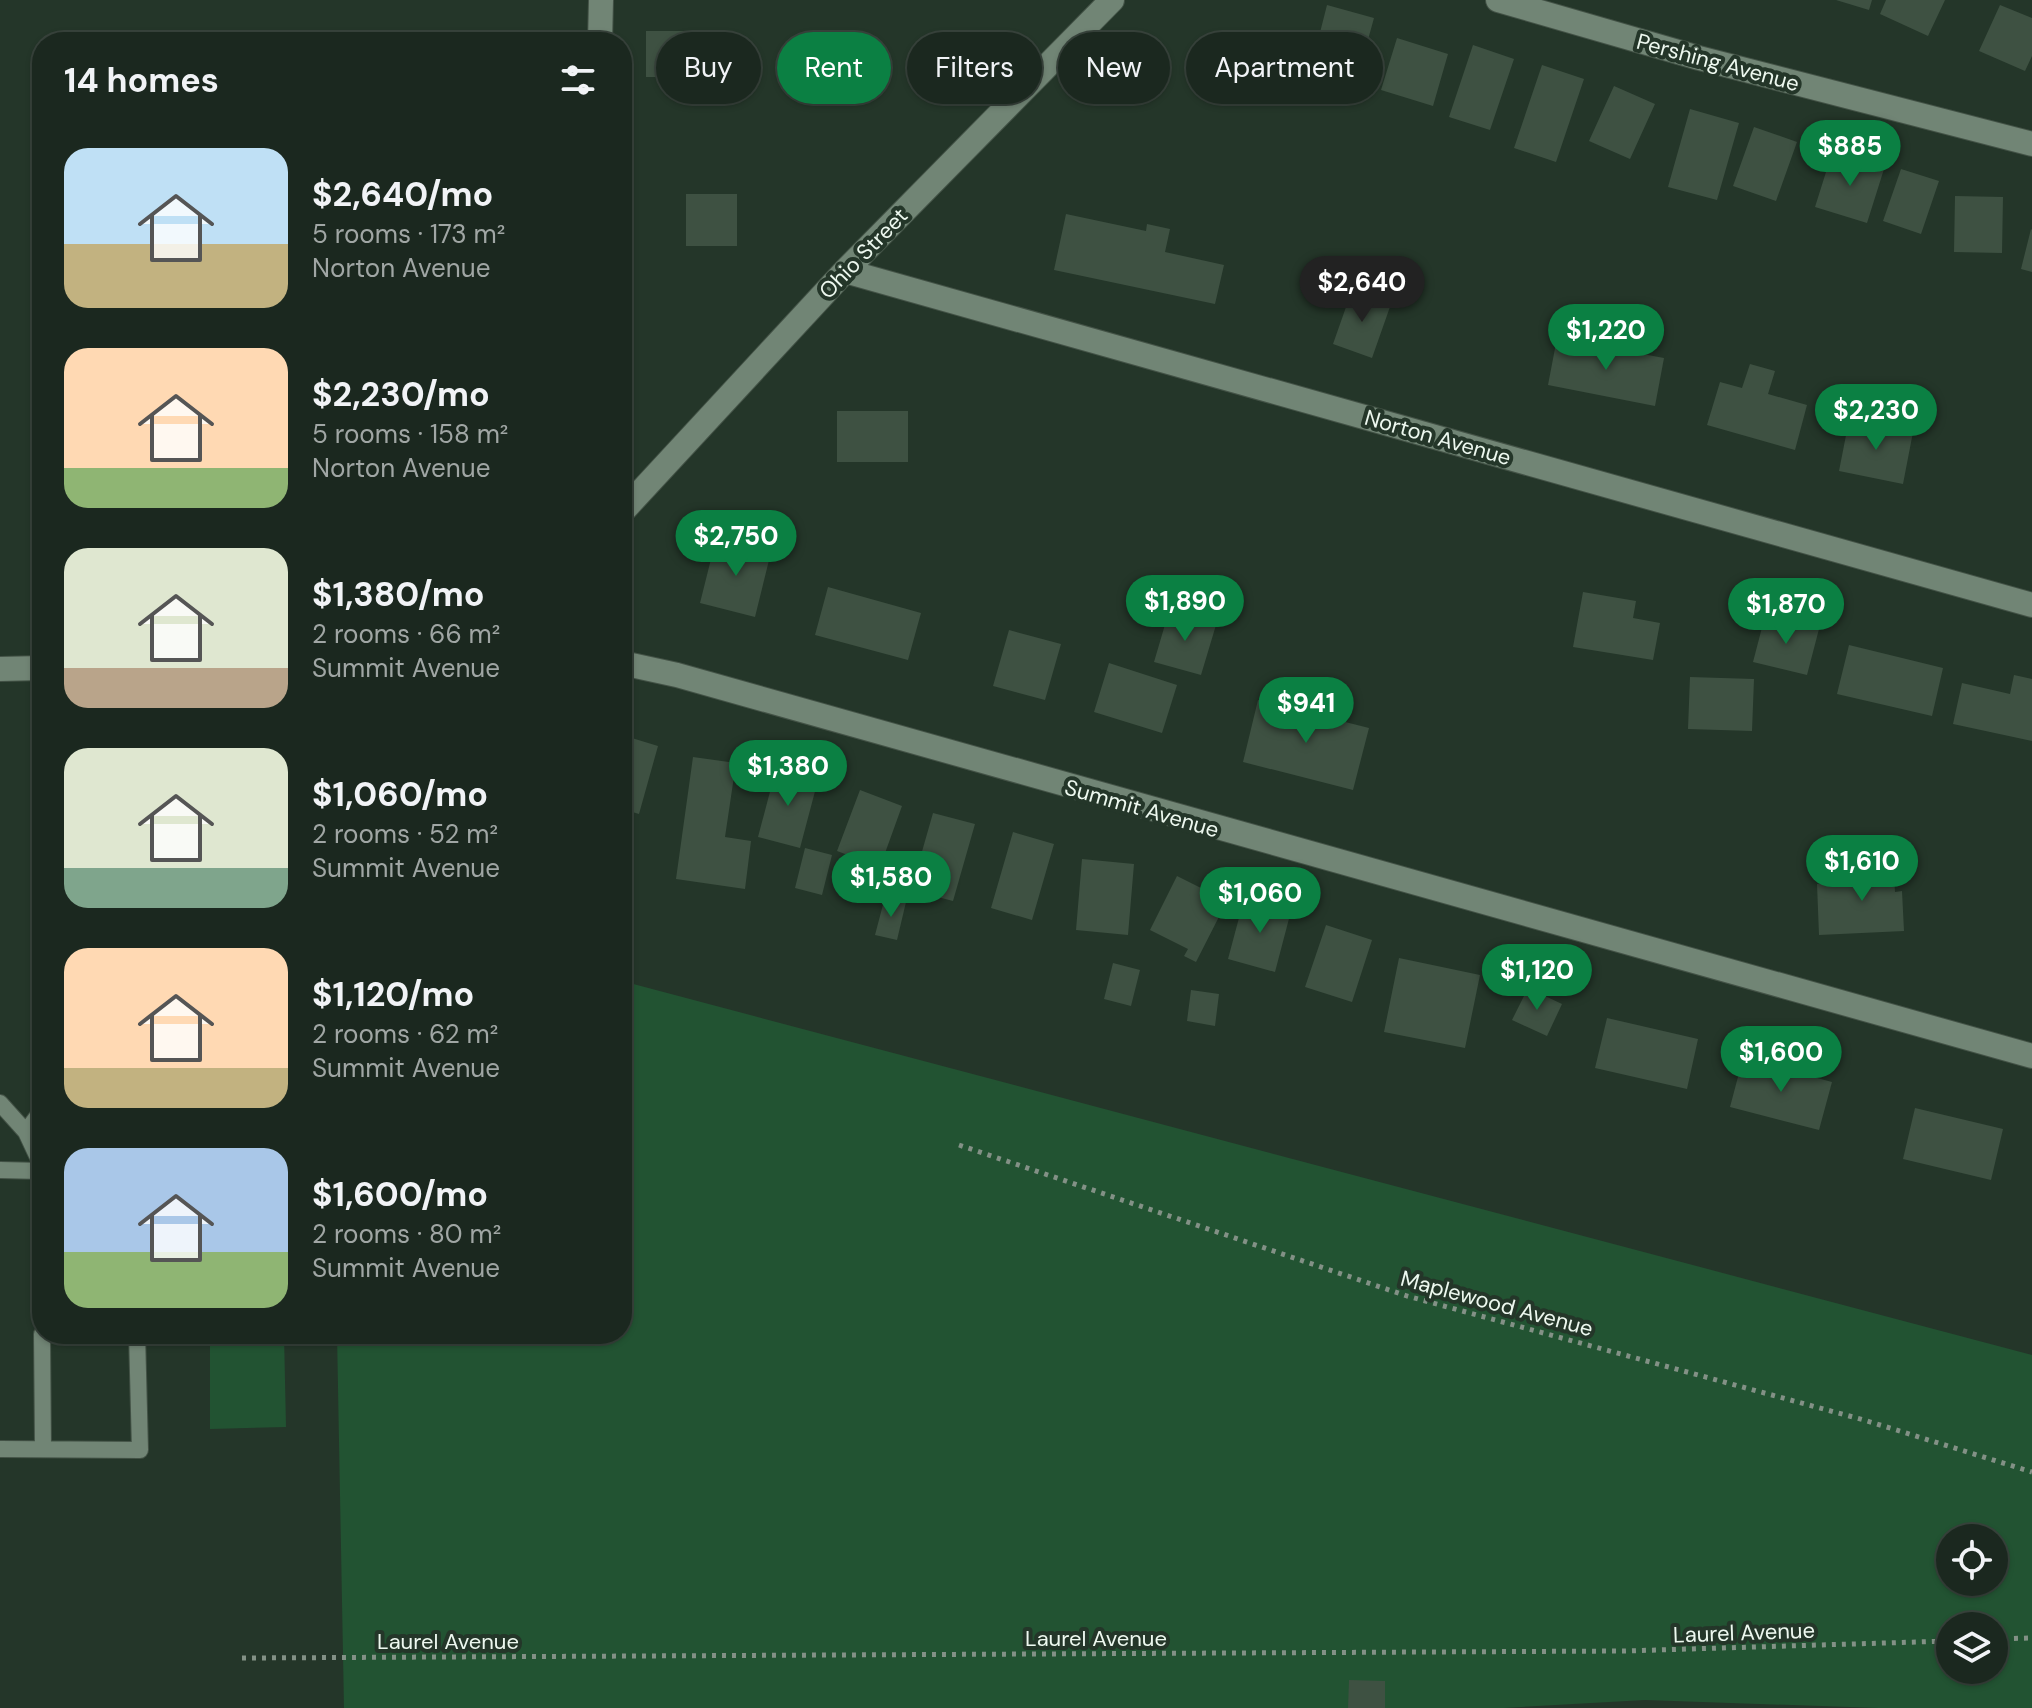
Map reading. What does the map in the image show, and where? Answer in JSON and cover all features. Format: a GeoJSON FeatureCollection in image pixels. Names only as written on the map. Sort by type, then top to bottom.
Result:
{"type":"FeatureCollection","features":[{"type":"Feature","properties":{"kind":"street"},"geometry":{"type":"LineString","coordinates":[[600,32],[601,0]]}},
{"type":"Feature","properties":{"kind":"street","name":"Ohio Street"},"geometry":{"type":"LineString","coordinates":[[632,501],[845,271],[1112,0]]}},
{"type":"Feature","properties":{"kind":"street","name":"Pershing Avenue"},"geometry":{"type":"LineString","coordinates":[[1498,0],[1699,58],[2032,144]]}},
{"type":"Feature","properties":{"kind":"street","name":"Norton Avenue"},"geometry":{"type":"LineString","coordinates":[[845,271],[2032,605]]}},
{"type":"Feature","properties":{"kind":"street","name":"Summit Avenue"},"geometry":{"type":"LineString","coordinates":[[632,665],[677,675],[2032,1056]]}},
{"type":"Feature","properties":{"kind":"street"},"geometry":{"type":"LineString","coordinates":[[0,669],[32,668]]}},
{"type":"Feature","properties":{"kind":"lane"},"geometry":{"type":"LineString","coordinates":[[0,1103],[26,1132],[32,1148]]}},
{"type":"Feature","properties":{"kind":"lane"},"geometry":{"type":"LineString","coordinates":[[26,1132],[32,1124]]}},
{"type":"Feature","properties":{"kind":"lane"},"geometry":{"type":"LineString","coordinates":[[0,1170],[32,1171]]}},
{"type":"Feature","properties":{"kind":"lane"},"geometry":{"type":"LineString","coordinates":[[42,1344],[43,1449]]}},
{"type":"Feature","properties":{"kind":"lane"},"geometry":{"type":"LineString","coordinates":[[0,1449],[140,1450],[137,1344]]}},
{"type":"Feature","properties":{"kind":"path","name":"Maplewood Avenue"},"geometry":{"type":"LineString","coordinates":[[959,1145],[1407,1296],[1864,1420],[2032,1472]]}},
{"type":"Feature","properties":{"kind":"path"},"geometry":{"type":"LineString","coordinates":[[2008,1639],[2032,1638]]}},
{"type":"Feature","properties":{"kind":"path","name":"Laurel Avenue"},"geometry":{"type":"LineString","coordinates":[[242,1658],[1608,1652],[1936,1641]]}},
{"type":"Feature","properties":{"kind":"green space"},"geometry":{"type":"Polygon","coordinates":[[[632,984],[2032,1355],[2032,1708],[1878,1708],[1645,1700],[1504,1708],[344,1708],[337,1344],[632,1344],[632,984]]]}},
{"type":"Feature","properties":{"kind":"green space"},"geometry":{"type":"Polygon","coordinates":[[[210,1344],[284,1344],[286,1427],[210,1429],[210,1344]]]}},
{"type":"Feature","properties":{"kind":"building"},"geometry":{"type":"Polygon","coordinates":[[[1836,0],[1872,0],[1869,10],[1836,0]]]}},
{"type":"Feature","properties":{"kind":"building"},"geometry":{"type":"Polygon","coordinates":[[[1886,0],[1945,0],[1928,36],[1880,14],[1886,0]]]}},
{"type":"Feature","properties":{"kind":"building"},"geometry":{"type":"Polygon","coordinates":[[[1327,5],[1374,18],[1370,32],[1320,32],[1327,5]]]}},
{"type":"Feature","properties":{"kind":"building"},"geometry":{"type":"Polygon","coordinates":[[[2000,5],[2032,18],[2032,56],[2025,71],[1979,51],[2000,5]]]}},
{"type":"Feature","properties":{"kind":"building"},"geometry":{"type":"Polygon","coordinates":[[[646,31],[713,31],[656,32],[656,77],[646,77],[646,31]]]}},
{"type":"Feature","properties":{"kind":"building"},"geometry":{"type":"Polygon","coordinates":[[[1397,38],[1448,54],[1433,106],[1383,91],[1397,38]]]}},
{"type":"Feature","properties":{"kind":"building"},"geometry":{"type":"Polygon","coordinates":[[[1473,45],[1514,59],[1490,130],[1449,117],[1473,45]]]}},
{"type":"Feature","properties":{"kind":"building"},"geometry":{"type":"Polygon","coordinates":[[[1542,65],[1584,79],[1556,162],[1514,148],[1542,65]]]}},
{"type":"Feature","properties":{"kind":"building"},"geometry":{"type":"Polygon","coordinates":[[[1614,86],[1655,104],[1630,159],[1589,141],[1614,86]]]}},
{"type":"Feature","properties":{"kind":"building"},"geometry":{"type":"Polygon","coordinates":[[[1690,109],[1739,123],[1717,200],[1668,187],[1690,109]]]}},
{"type":"Feature","properties":{"kind":"building"},"geometry":{"type":"Polygon","coordinates":[[[1754,127],[1797,142],[1776,201],[1733,186],[1754,127]]]}},
{"type":"Feature","properties":{"kind":"building"},"geometry":{"type":"Polygon","coordinates":[[[1832,153],[1884,169],[1867,223],[1815,207],[1832,153]]]}},
{"type":"Feature","properties":{"kind":"building"},"geometry":{"type":"Polygon","coordinates":[[[1901,169],[1939,181],[1921,234],[1883,221],[1901,169]]]}},
{"type":"Feature","properties":{"kind":"building"},"geometry":{"type":"Polygon","coordinates":[[[686,194],[737,194],[737,246],[686,246],[686,194]]]}},
{"type":"Feature","properties":{"kind":"building"},"geometry":{"type":"Polygon","coordinates":[[[1955,196],[2003,197],[2002,253],[1954,252],[1955,196]]]}},
{"type":"Feature","properties":{"kind":"building"},"geometry":{"type":"Polygon","coordinates":[[[1066,214],[1146,231],[1147,224],[1170,229],[1165,252],[1224,265],[1215,304],[1054,270],[1066,214]]]}},
{"type":"Feature","properties":{"kind":"building"},"geometry":{"type":"Polygon","coordinates":[[[2032,230],[2032,272],[2021,269],[2032,230]]]}},
{"type":"Feature","properties":{"kind":"building"},"geometry":{"type":"Polygon","coordinates":[[[1352,290],[1391,304],[1372,358],[1333,344],[1352,290]]]}},
{"type":"Feature","properties":{"kind":"building"},"geometry":{"type":"Polygon","coordinates":[[[1557,338],[1664,358],[1655,406],[1548,385],[1557,338]]]}},
{"type":"Feature","properties":{"kind":"building"},"geometry":{"type":"Polygon","coordinates":[[[1750,364],[1775,371],[1768,394],[1807,405],[1795,450],[1707,425],[1720,382],[1742,388],[1750,364]]]}},
{"type":"Feature","properties":{"kind":"building"},"geometry":{"type":"Polygon","coordinates":[[[837,411],[908,411],[908,462],[837,462],[837,411]]]}},
{"type":"Feature","properties":{"kind":"building"},"geometry":{"type":"Polygon","coordinates":[[[1849,420],[1913,432],[1903,484],[1839,471],[1849,420]]]}},
{"type":"Feature","properties":{"kind":"building"},"geometry":{"type":"Polygon","coordinates":[[[716,539],[771,552],[755,617],[700,603],[716,539]]]}},
{"type":"Feature","properties":{"kind":"building"},"geometry":{"type":"Polygon","coordinates":[[[828,587],[921,613],[908,660],[815,635],[828,587]]]}},
{"type":"Feature","properties":{"kind":"building"},"geometry":{"type":"Polygon","coordinates":[[[1583,592],[1636,601],[1633,618],[1660,623],[1653,660],[1573,647],[1583,592]]]}},
{"type":"Feature","properties":{"kind":"building"},"geometry":{"type":"Polygon","coordinates":[[[1169,611],[1216,625],[1201,675],[1154,662],[1169,611]]]}},
{"type":"Feature","properties":{"kind":"building"},"geometry":{"type":"Polygon","coordinates":[[[1765,616],[1819,629],[1807,675],[1753,662],[1765,616]]]}},
{"type":"Feature","properties":{"kind":"building"},"geometry":{"type":"Polygon","coordinates":[[[1009,630],[1061,644],[1045,700],[993,686],[1009,630]]]}},
{"type":"Feature","properties":{"kind":"building"},"geometry":{"type":"Polygon","coordinates":[[[1849,645],[1943,668],[1932,716],[1837,694],[1849,645]]]}},
{"type":"Feature","properties":{"kind":"building"},"geometry":{"type":"Polygon","coordinates":[[[1109,663],[1177,685],[1162,733],[1094,712],[1109,663]]]}},
{"type":"Feature","properties":{"kind":"building"},"geometry":{"type":"Polygon","coordinates":[[[2014,675],[2032,679],[2032,741],[1953,724],[1962,683],[2010,694],[2014,675]]]}},
{"type":"Feature","properties":{"kind":"building"},"geometry":{"type":"Polygon","coordinates":[[[1690,677],[1754,679],[1752,731],[1688,729],[1690,677]]]}},
{"type":"Feature","properties":{"kind":"building"},"geometry":{"type":"Polygon","coordinates":[[[1258,700],[1369,728],[1353,790],[1243,762],[1258,700]]]}},
{"type":"Feature","properties":{"kind":"building"},"geometry":{"type":"Polygon","coordinates":[[[632,738],[658,746],[639,814],[632,812],[632,738]]]}},
{"type":"Feature","properties":{"kind":"building"},"geometry":{"type":"Polygon","coordinates":[[[693,757],[736,763],[725,837],[751,841],[745,889],[676,879],[693,757]]]}},
{"type":"Feature","properties":{"kind":"building"},"geometry":{"type":"Polygon","coordinates":[[[776,769],[818,780],[800,848],[758,837],[776,769]]]}},
{"type":"Feature","properties":{"kind":"building"},"geometry":{"type":"Polygon","coordinates":[[[860,790],[902,806],[880,867],[837,851],[860,790]]]}},
{"type":"Feature","properties":{"kind":"building"},"geometry":{"type":"Polygon","coordinates":[[[933,813],[975,824],[953,901],[911,890],[933,813]]]}},
{"type":"Feature","properties":{"kind":"building"},"geometry":{"type":"Polygon","coordinates":[[[1013,832],[1054,844],[1032,920],[991,908],[1013,832]]]}},
{"type":"Feature","properties":{"kind":"building"},"geometry":{"type":"Polygon","coordinates":[[[805,848],[832,855],[822,895],[795,888],[805,848]]]}},
{"type":"Feature","properties":{"kind":"building"},"geometry":{"type":"Polygon","coordinates":[[[1893,857],[1895,892],[1902,891],[1904,931],[1819,935],[1817,884],[1868,882],[1867,858],[1893,857]]]}},
{"type":"Feature","properties":{"kind":"building"},"geometry":{"type":"Polygon","coordinates":[[[1082,859],[1134,864],[1128,935],[1076,930],[1082,859]]]}},
{"type":"Feature","properties":{"kind":"building"},"geometry":{"type":"Polygon","coordinates":[[[1177,876],[1227,901],[1196,962],[1184,956],[1188,949],[1150,930],[1177,876]]]}},
{"type":"Feature","properties":{"kind":"building"},"geometry":{"type":"Polygon","coordinates":[[[885,897],[906,902],[897,940],[875,935],[885,897]]]}},
{"type":"Feature","properties":{"kind":"building"},"geometry":{"type":"Polygon","coordinates":[[[1244,899],[1291,911],[1275,972],[1228,959],[1244,899]]]}},
{"type":"Feature","properties":{"kind":"building"},"geometry":{"type":"Polygon","coordinates":[[[1326,925],[1372,940],[1352,1002],[1305,987],[1326,925]]]}},
{"type":"Feature","properties":{"kind":"building"},"geometry":{"type":"Polygon","coordinates":[[[1399,958],[1480,975],[1465,1048],[1384,1032],[1399,958]]]}},
{"type":"Feature","properties":{"kind":"building"},"geometry":{"type":"Polygon","coordinates":[[[1113,963],[1140,970],[1131,1006],[1104,999],[1113,963]]]}},
{"type":"Feature","properties":{"kind":"building"},"geometry":{"type":"Polygon","coordinates":[[[1528,988],[1562,1004],[1547,1036],[1512,1020],[1528,988]]]}},
{"type":"Feature","properties":{"kind":"building"},"geometry":{"type":"Polygon","coordinates":[[[1191,990],[1219,994],[1215,1026],[1187,1021],[1191,990]]]}},
{"type":"Feature","properties":{"kind":"building"},"geometry":{"type":"Polygon","coordinates":[[[1607,1018],[1698,1039],[1687,1089],[1595,1068],[1607,1018]]]}},
{"type":"Feature","properties":{"kind":"building"},"geometry":{"type":"Polygon","coordinates":[[[1743,1058],[1832,1082],[1819,1130],[1730,1107],[1743,1058]]]}},
{"type":"Feature","properties":{"kind":"building"},"geometry":{"type":"Polygon","coordinates":[[[1915,1108],[2003,1129],[1991,1180],[1903,1159],[1915,1108]]]}},
{"type":"Feature","properties":{"kind":"building"},"geometry":{"type":"Polygon","coordinates":[[[1349,1680],[1385,1681],[1385,1708],[1348,1708],[1349,1680]]]}}]}
